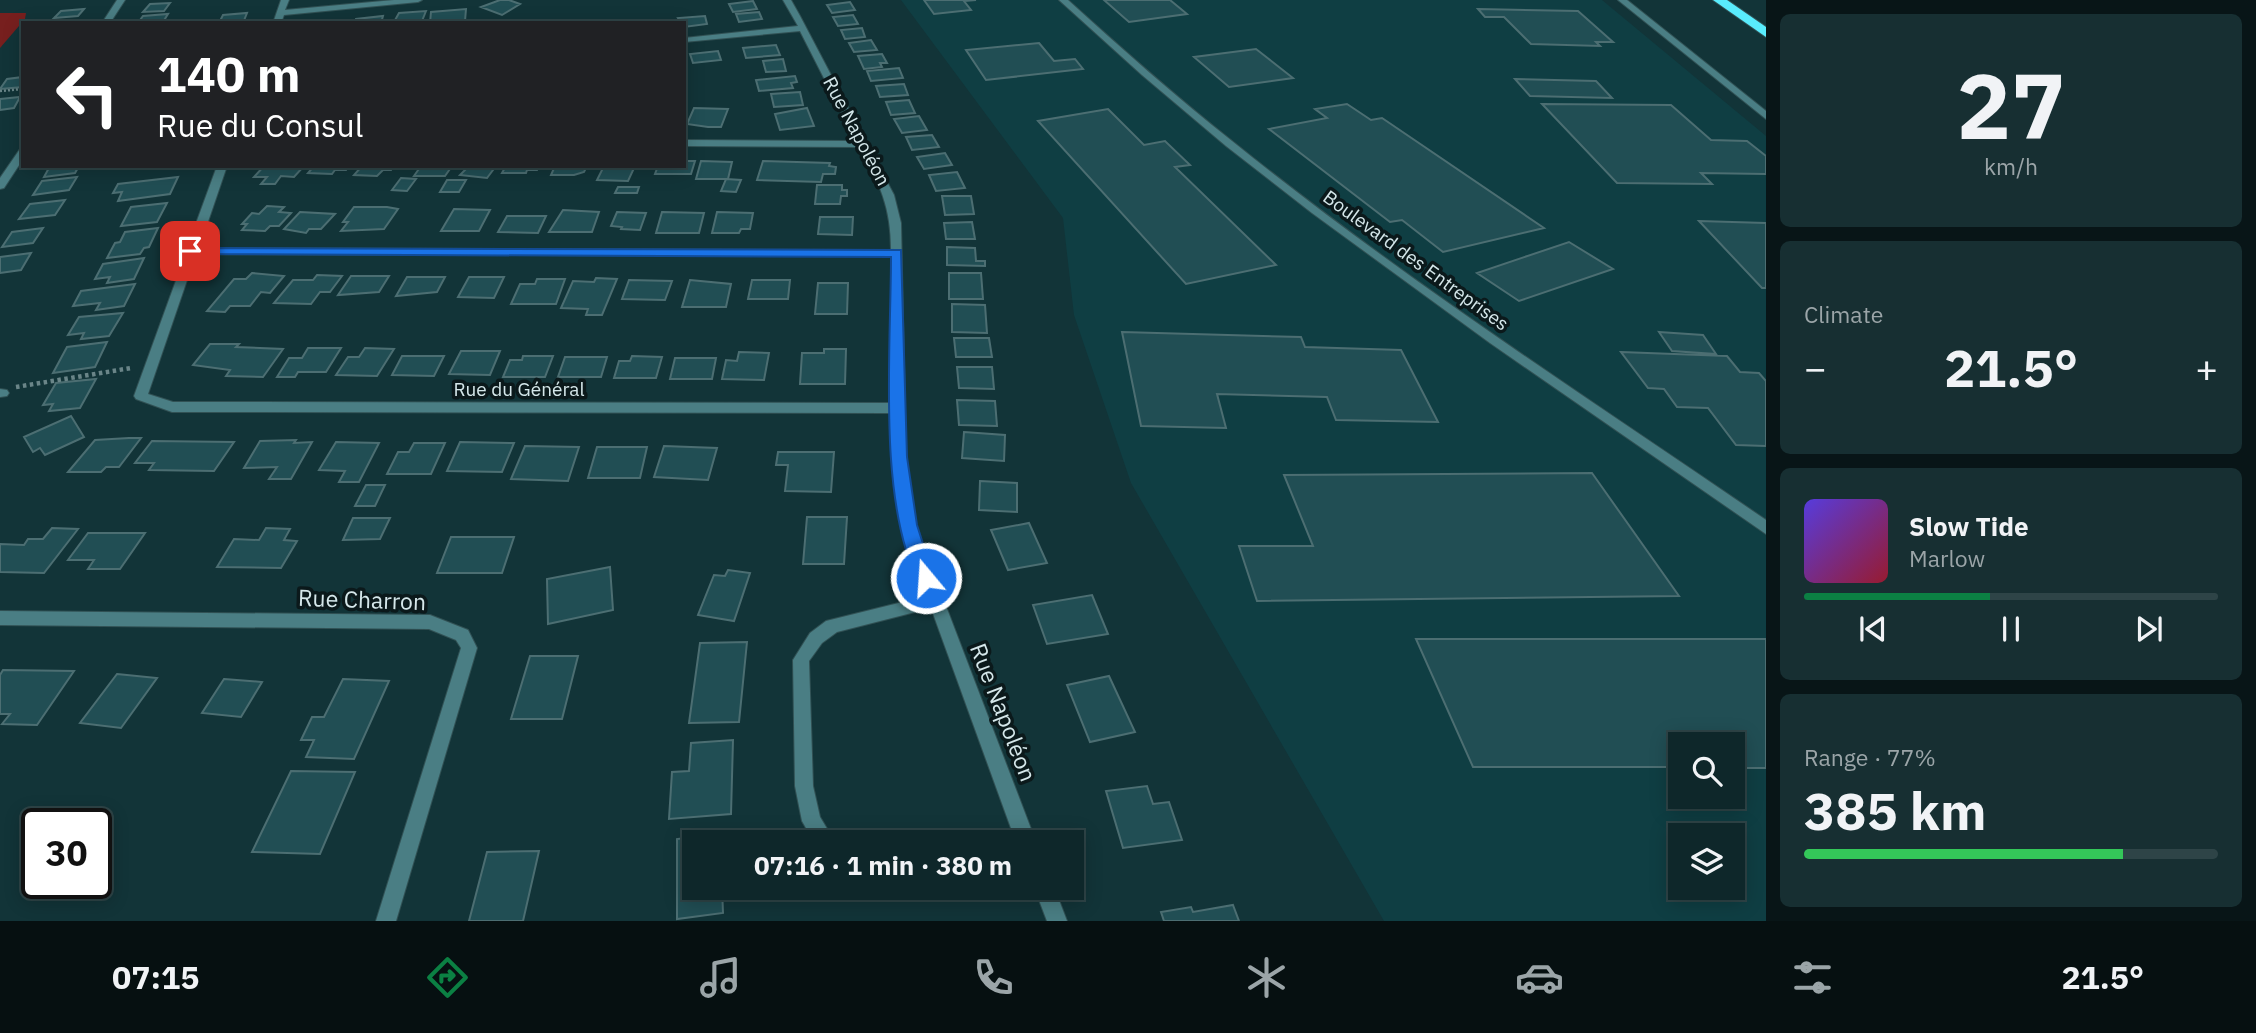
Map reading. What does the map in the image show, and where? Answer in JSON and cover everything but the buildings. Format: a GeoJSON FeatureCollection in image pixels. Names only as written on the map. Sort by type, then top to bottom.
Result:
{"type":"FeatureCollection","features":[{"type":"Feature","properties":{"kind":"highway"},"geometry":{"type":"LineString","coordinates":[[1719,0],[1766,33]]}},
{"type":"Feature","properties":{"kind":"street"},"geometry":{"type":"LineString","coordinates":[[107,21],[121,0]]}},
{"type":"Feature","properties":{"kind":"street"},"geometry":{"type":"LineString","coordinates":[[278,21],[285,0]]}},
{"type":"Feature","properties":{"kind":"street"},"geometry":{"type":"LineString","coordinates":[[281,13],[418,0]]}},
{"type":"Feature","properties":{"kind":"street","name":"Rue Napoléon"},"geometry":{"type":"LineString","coordinates":[[787,0],[862,144],[883,174],[892,198],[897,253],[898,408],[902,494],[908,525],[1021,830]]}},
{"type":"Feature","properties":{"kind":"street","name":"Boulevard des Entreprises"},"geometry":{"type":"LineString","coordinates":[[1063,0],[1159,87],[1295,195],[1766,528]]}},
{"type":"Feature","properties":{"kind":"street"},"geometry":{"type":"LineString","coordinates":[[1622,0],[1766,116]]}},
{"type":"Feature","properties":{"kind":"street"},"geometry":{"type":"LineString","coordinates":[[686,40],[803,28]]}},
{"type":"Feature","properties":{"kind":"street"},"geometry":{"type":"LineString","coordinates":[[686,144],[862,144]]}},
{"type":"Feature","properties":{"kind":"street"},"geometry":{"type":"LineString","coordinates":[[0,186],[21,154]]}},
{"type":"Feature","properties":{"kind":"street"},"geometry":{"type":"LineString","coordinates":[[153,365],[190,251],[221,168]]}},
{"type":"Feature","properties":{"kind":"street"},"geometry":{"type":"LineString","coordinates":[[190,251],[897,253]]}},
{"type":"Feature","properties":{"kind":"street","name":"Rue du Général"},"geometry":{"type":"LineString","coordinates":[[153,365],[141,396],[172,407],[898,408]]}},
{"type":"Feature","properties":{"kind":"street"},"geometry":{"type":"LineString","coordinates":[[817,830],[811,821],[804,786],[802,660],[816,638],[832,626],[934,601]]}},
{"type":"Feature","properties":{"kind":"street","name":"Rue Charron"},"geometry":{"type":"LineString","coordinates":[[0,618],[430,622],[463,635],[469,648],[386,921]]}},
{"type":"Feature","properties":{"kind":"street"},"geometry":{"type":"LineString","coordinates":[[1049,900],[1057,921]]}},
{"type":"Feature","properties":{"kind":"path"},"geometry":{"type":"LineString","coordinates":[[0,91],[21,89]]}},
{"type":"Feature","properties":{"kind":"path"},"geometry":{"type":"LineString","coordinates":[[1,393],[17,386],[153,365]]}},
{"type":"Feature","properties":{"kind":"shaded area"},"geometry":{"type":"Polygon","coordinates":[[[901,0],[1602,0],[1766,136],[1766,921],[1384,921],[1131,483],[1074,315],[1063,218],[901,0]]]}},
{"type":"Feature","properties":{"kind":"shaded area"},"geometry":{"type":"Polygon","coordinates":[[[0,13],[26,13],[25,19],[0,48],[0,13]]]}},
{"type":"Feature","properties":{"kind":"route"},"geometry":{"type":"LineString","coordinates":[[190,251],[897,253],[897,396],[902,494],[908,525],[926,578]]}}]}
